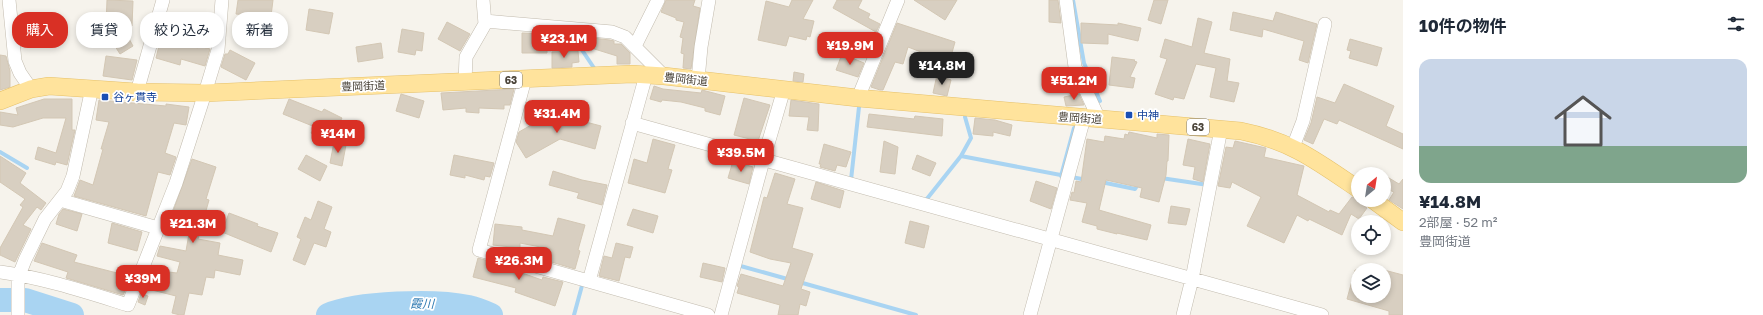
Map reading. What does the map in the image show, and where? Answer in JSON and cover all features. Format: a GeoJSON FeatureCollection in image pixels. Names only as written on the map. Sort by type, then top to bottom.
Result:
{"type":"FeatureCollection","features":[{"type":"Feature","properties":{"kind":"main road","name":"豊岡街道"},"geometry":{"type":"LineString","coordinates":[[0,101],[31,89],[49,86],[137,92],[205,93],[632,74],[664,76],[858,98],[1221,129],[1265,136],[1293,147],[1351,184]]}},
{"type":"Feature","properties":{"kind":"main road"},"geometry":{"type":"LineString","coordinates":[[1383,207],[1403,222]]}},
{"type":"Feature","properties":{"kind":"street"},"geometry":{"type":"LineString","coordinates":[[8,0],[15,61],[20,73],[31,89]]}},
{"type":"Feature","properties":{"kind":"street"},"geometry":{"type":"LineString","coordinates":[[137,92],[163,0]]}},
{"type":"Feature","properties":{"kind":"street"},"geometry":{"type":"LineString","coordinates":[[0,272],[66,286],[128,305],[176,183],[205,93],[218,50],[222,0]]}},
{"type":"Feature","properties":{"kind":"street"},"geometry":{"type":"LineString","coordinates":[[465,82],[466,57],[485,24],[483,0]]}},
{"type":"Feature","properties":{"kind":"street"},"geometry":{"type":"LineString","coordinates":[[635,46],[658,0]]}},
{"type":"Feature","properties":{"kind":"street"},"geometry":{"type":"LineString","coordinates":[[698,80],[701,47],[709,0]]}},
{"type":"Feature","properties":{"kind":"street"},"geometry":{"type":"LineString","coordinates":[[858,98],[898,0]]}},
{"type":"Feature","properties":{"kind":"street"},"geometry":{"type":"LineString","coordinates":[[1030,315],[1050,240],[1092,119],[1075,67],[1066,0]]}},
{"type":"Feature","properties":{"kind":"street"},"geometry":{"type":"LineString","coordinates":[[485,21],[612,32],[625,36],[664,76]]}},
{"type":"Feature","properties":{"kind":"street"},"geometry":{"type":"LineString","coordinates":[[1293,147],[1303,121],[1325,24]]}},
{"type":"Feature","properties":{"kind":"street"},"geometry":{"type":"LineString","coordinates":[[589,281],[646,75]]}},
{"type":"Feature","properties":{"kind":"street"},"geometry":{"type":"LineString","coordinates":[[525,79],[479,250],[708,315]]}},
{"type":"Feature","properties":{"kind":"street"},"geometry":{"type":"LineString","coordinates":[[18,315],[19,276],[45,219],[67,191],[73,176],[92,88]]}},
{"type":"Feature","properties":{"kind":"street"},"geometry":{"type":"LineString","coordinates":[[722,315],[763,161],[784,89]]}},
{"type":"Feature","properties":{"kind":"street"},"geometry":{"type":"LineString","coordinates":[[632,123],[763,161],[1322,315]]}},
{"type":"Feature","properties":{"kind":"street"},"geometry":{"type":"LineString","coordinates":[[1183,315],[1192,279],[1221,129]]}},
{"type":"Feature","properties":{"kind":"street"},"geometry":{"type":"LineString","coordinates":[[60,200],[158,228]]}},
{"type":"Feature","properties":{"kind":"building"},"geometry":{"type":"Polygon","coordinates":[[[107,0],[133,1],[132,26],[132,12],[107,12],[107,0]]]}},
{"type":"Feature","properties":{"kind":"building"},"geometry":{"type":"Polygon","coordinates":[[[238,0],[273,0],[272,12],[236,12],[238,0]]]}},
{"type":"Feature","properties":{"kind":"building"},"geometry":{"type":"Polygon","coordinates":[[[666,0],[695,0],[693,6],[700,8],[691,69],[683,68],[684,54],[681,53],[683,38],[680,37],[684,22],[676,20],[676,18],[661,12],[666,0]]]}},
{"type":"Feature","properties":{"kind":"building"},"geometry":{"type":"Polygon","coordinates":[[[792,0],[813,0],[803,19],[814,21],[810,37],[807,36],[806,40],[789,36],[786,46],[758,40],[766,1],[789,7],[792,0]]]}},
{"type":"Feature","properties":{"kind":"building"},"geometry":{"type":"Polygon","coordinates":[[[837,0],[862,0],[858,8],[870,14],[868,18],[880,24],[876,32],[833,8],[837,0]]]}},
{"type":"Feature","properties":{"kind":"building"},"geometry":{"type":"Polygon","coordinates":[[[914,0],[957,0],[945,20],[914,0]]]}},
{"type":"Feature","properties":{"kind":"building"},"geometry":{"type":"Polygon","coordinates":[[[1049,0],[1058,0],[1061,23],[1049,22],[1049,0]]]}},
{"type":"Feature","properties":{"kind":"building"},"geometry":{"type":"Polygon","coordinates":[[[1154,0],[1168,0],[1161,24],[1148,20],[1154,0]]]}},
{"type":"Feature","properties":{"kind":"building"},"geometry":{"type":"Polygon","coordinates":[[[309,9],[333,13],[329,34],[306,30],[309,9]]]}},
{"type":"Feature","properties":{"kind":"building"},"geometry":{"type":"Polygon","coordinates":[[[1233,12],[1273,21],[1276,12],[1317,24],[1308,63],[1299,60],[1304,41],[1263,29],[1262,37],[1230,30],[1233,12]]]}},
{"type":"Feature","properties":{"kind":"building"},"geometry":{"type":"Polygon","coordinates":[[[1198,18],[1212,22],[1204,53],[1230,59],[1227,81],[1239,83],[1234,102],[1210,97],[1216,68],[1196,64],[1184,99],[1174,97],[1173,100],[1155,94],[1167,59],[1160,57],[1165,39],[1192,47],[1198,18]]]}},
{"type":"Feature","properties":{"kind":"building"},"geometry":{"type":"Polygon","coordinates":[[[447,22],[470,34],[460,51],[438,39],[447,22]]]}},
{"type":"Feature","properties":{"kind":"building"},"geometry":{"type":"Polygon","coordinates":[[[897,23],[955,42],[948,67],[933,62],[934,57],[908,47],[903,64],[895,62],[883,90],[880,90],[871,87],[897,23]]]}},
{"type":"Feature","properties":{"kind":"building"},"geometry":{"type":"Polygon","coordinates":[[[1081,23],[1118,25],[1118,23],[1141,28],[1138,41],[1108,34],[1108,44],[1081,43],[1081,23]]]}},
{"type":"Feature","properties":{"kind":"building"},"geometry":{"type":"Polygon","coordinates":[[[402,29],[424,33],[422,51],[416,50],[415,55],[398,52],[402,29]]]}},
{"type":"Feature","properties":{"kind":"building"},"geometry":{"type":"Polygon","coordinates":[[[522,33],[547,34],[547,53],[522,53],[522,33]]]}},
{"type":"Feature","properties":{"kind":"building"},"geometry":{"type":"Polygon","coordinates":[[[592,38],[610,40],[614,41],[614,44],[621,44],[630,53],[630,64],[617,64],[617,56],[588,47],[592,38]]]}},
{"type":"Feature","properties":{"kind":"building"},"geometry":{"type":"Polygon","coordinates":[[[1350,39],[1382,48],[1377,66],[1349,58],[1351,51],[1347,50],[1350,39]]]}},
{"type":"Feature","properties":{"kind":"building"},"geometry":{"type":"Polygon","coordinates":[[[381,43],[383,58],[358,62],[356,47],[381,43]]]}},
{"type":"Feature","properties":{"kind":"building"},"geometry":{"type":"Polygon","coordinates":[[[116,48],[130,48],[120,54],[116,48]]]}},
{"type":"Feature","properties":{"kind":"building"},"geometry":{"type":"Polygon","coordinates":[[[158,48],[210,49],[205,66],[181,59],[180,65],[156,58],[158,48]]]}},
{"type":"Feature","properties":{"kind":"building"},"geometry":{"type":"Polygon","coordinates":[[[230,50],[255,63],[246,80],[221,67],[225,54],[228,54],[230,50]]]}},
{"type":"Feature","properties":{"kind":"building"},"geometry":{"type":"Polygon","coordinates":[[[578,51],[579,62],[572,63],[572,67],[552,68],[552,52],[578,51]]]}},
{"type":"Feature","properties":{"kind":"building"},"geometry":{"type":"Polygon","coordinates":[[[842,54],[864,63],[858,77],[836,70],[842,54]]]}},
{"type":"Feature","properties":{"kind":"building"},"geometry":{"type":"Polygon","coordinates":[[[0,55],[6,56],[10,71],[10,87],[0,90],[0,55]]]}},
{"type":"Feature","properties":{"kind":"building"},"geometry":{"type":"Polygon","coordinates":[[[106,56],[137,60],[132,80],[103,76],[106,56]]]}},
{"type":"Feature","properties":{"kind":"building"},"geometry":{"type":"Polygon","coordinates":[[[1112,57],[1135,60],[1134,61],[1137,62],[1130,77],[1135,78],[1133,88],[1109,85],[1112,57]]]}},
{"type":"Feature","properties":{"kind":"building"},"geometry":{"type":"Polygon","coordinates":[[[794,72],[804,74],[803,82],[793,81],[794,72]]]}},
{"type":"Feature","properties":{"kind":"building"},"geometry":{"type":"Polygon","coordinates":[[[937,75],[951,80],[947,96],[933,93],[937,75]]]}},
{"type":"Feature","properties":{"kind":"building"},"geometry":{"type":"Polygon","coordinates":[[[1344,84],[1394,106],[1386,126],[1403,134],[1403,149],[1339,120],[1337,124],[1324,119],[1313,144],[1304,140],[1311,123],[1317,97],[1335,103],[1344,84]]]}},
{"type":"Feature","properties":{"kind":"building"},"geometry":{"type":"Polygon","coordinates":[[[654,86],[663,89],[701,93],[702,90],[725,96],[720,115],[705,111],[705,108],[681,102],[662,100],[661,102],[650,99],[654,86]]]}},
{"type":"Feature","properties":{"kind":"building"},"geometry":{"type":"Polygon","coordinates":[[[514,89],[510,105],[504,105],[504,109],[479,108],[479,113],[466,112],[466,108],[443,110],[441,93],[514,89]]]}},
{"type":"Feature","properties":{"kind":"building"},"geometry":{"type":"Polygon","coordinates":[[[401,94],[424,101],[419,118],[396,111],[401,94]]]}},
{"type":"Feature","properties":{"kind":"building"},"geometry":{"type":"Polygon","coordinates":[[[1079,94],[1084,105],[1066,106],[1064,97],[1079,94]]]}},
{"type":"Feature","properties":{"kind":"building"},"geometry":{"type":"Polygon","coordinates":[[[744,98],[770,105],[758,141],[734,135],[744,98]]]}},
{"type":"Feature","properties":{"kind":"building"},"geometry":{"type":"Polygon","coordinates":[[[44,99],[72,99],[72,130],[75,130],[67,165],[56,162],[55,165],[35,159],[38,147],[56,153],[66,118],[43,118],[13,127],[0,125],[0,112],[18,115],[16,108],[44,99]]]}},
{"type":"Feature","properties":{"kind":"building"},"geometry":{"type":"Polygon","coordinates":[[[289,99],[322,112],[324,109],[342,118],[329,142],[311,133],[315,127],[283,114],[289,99]]]}},
{"type":"Feature","properties":{"kind":"building"},"geometry":{"type":"Polygon","coordinates":[[[99,100],[166,106],[166,104],[189,107],[186,125],[174,123],[165,153],[176,157],[170,175],[158,172],[146,216],[74,196],[80,180],[93,185],[103,149],[101,149],[109,122],[96,120],[99,100]]]}},
{"type":"Feature","properties":{"kind":"building"},"geometry":{"type":"Polygon","coordinates":[[[791,100],[819,104],[818,131],[807,130],[809,117],[789,116],[791,100]]]}},
{"type":"Feature","properties":{"kind":"building"},"geometry":{"type":"Polygon","coordinates":[[[552,113],[601,126],[595,149],[560,139],[526,158],[516,142],[519,132],[552,113]]]}},
{"type":"Feature","properties":{"kind":"building"},"geometry":{"type":"Polygon","coordinates":[[[869,114],[914,119],[915,116],[943,119],[942,136],[867,127],[869,114]]]}},
{"type":"Feature","properties":{"kind":"building"},"geometry":{"type":"Polygon","coordinates":[[[975,118],[995,120],[1012,125],[1010,136],[993,132],[993,136],[973,134],[975,118]]]}},
{"type":"Feature","properties":{"kind":"building"},"geometry":{"type":"Polygon","coordinates":[[[1129,132],[1157,138],[1157,134],[1169,135],[1166,175],[1159,202],[1140,197],[1142,188],[1106,180],[1099,210],[1151,225],[1147,240],[1097,229],[1097,226],[1082,222],[1087,203],[1070,200],[1072,192],[1074,193],[1076,181],[1081,182],[1087,139],[1104,142],[1105,136],[1124,139],[1125,134],[1128,135],[1129,132]]]}},
{"type":"Feature","properties":{"kind":"building"},"geometry":{"type":"Polygon","coordinates":[[[653,139],[675,145],[668,169],[672,170],[665,193],[628,183],[634,159],[647,163],[653,139]]]}},
{"type":"Feature","properties":{"kind":"building"},"geometry":{"type":"Polygon","coordinates":[[[1188,139],[1210,144],[1203,182],[1193,179],[1195,167],[1183,165],[1188,139]]]}},
{"type":"Feature","properties":{"kind":"building"},"geometry":{"type":"Polygon","coordinates":[[[884,141],[898,147],[895,174],[880,172],[884,141]]]}},
{"type":"Feature","properties":{"kind":"building"},"geometry":{"type":"Polygon","coordinates":[[[1235,141],[1266,148],[1264,157],[1304,166],[1297,195],[1329,212],[1330,210],[1339,214],[1351,198],[1351,207],[1367,208],[1362,215],[1351,214],[1342,235],[1309,219],[1308,221],[1297,215],[1284,243],[1247,226],[1261,197],[1232,182],[1230,188],[1218,186],[1226,147],[1233,148],[1235,141]]]}},
{"type":"Feature","properties":{"kind":"building"},"geometry":{"type":"Polygon","coordinates":[[[334,142],[346,145],[342,166],[330,163],[334,142]]]}},
{"type":"Feature","properties":{"kind":"building"},"geometry":{"type":"Polygon","coordinates":[[[824,144],[851,152],[846,167],[837,165],[835,171],[820,167],[821,164],[819,164],[824,144]]]}},
{"type":"Feature","properties":{"kind":"building"},"geometry":{"type":"Polygon","coordinates":[[[306,155],[327,166],[320,181],[298,169],[306,155]]]}},
{"type":"Feature","properties":{"kind":"building"},"geometry":{"type":"Polygon","coordinates":[[[454,155],[494,163],[490,177],[485,176],[484,180],[465,175],[465,178],[450,175],[454,155]]]}},
{"type":"Feature","properties":{"kind":"building"},"geometry":{"type":"Polygon","coordinates":[[[917,155],[936,163],[930,176],[912,169],[917,155]]]}},
{"type":"Feature","properties":{"kind":"building"},"geometry":{"type":"Polygon","coordinates":[[[0,156],[26,173],[20,183],[46,203],[41,210],[37,207],[23,225],[31,229],[15,262],[0,255],[0,248],[23,207],[20,205],[25,199],[0,182],[0,156]]]}},
{"type":"Feature","properties":{"kind":"building"},"geometry":{"type":"Polygon","coordinates":[[[192,159],[216,167],[206,199],[209,200],[198,239],[220,243],[218,255],[243,260],[240,275],[215,270],[214,278],[206,277],[202,295],[189,293],[184,315],[180,315],[172,313],[176,296],[148,289],[152,270],[177,273],[180,262],[157,256],[160,246],[186,251],[191,222],[171,217],[192,159]]]}},
{"type":"Feature","properties":{"kind":"building"},"geometry":{"type":"Polygon","coordinates":[[[733,161],[753,167],[749,184],[728,178],[733,161]]]}},
{"type":"Feature","properties":{"kind":"building"},"geometry":{"type":"Polygon","coordinates":[[[553,171],[582,180],[607,185],[602,205],[577,198],[579,193],[549,185],[553,171]]]}},
{"type":"Feature","properties":{"kind":"building"},"geometry":{"type":"Polygon","coordinates":[[[775,173],[795,179],[787,204],[803,208],[792,248],[813,254],[801,289],[810,292],[806,306],[800,304],[798,315],[778,315],[780,305],[737,293],[739,287],[737,286],[741,274],[783,286],[791,263],[770,259],[750,252],[764,197],[767,198],[775,173]]]}},
{"type":"Feature","properties":{"kind":"building"},"geometry":{"type":"Polygon","coordinates":[[[1391,179],[1399,184],[1403,179],[1403,209],[1391,201],[1391,197],[1394,192],[1391,191],[1391,179]]]}},
{"type":"Feature","properties":{"kind":"building"},"geometry":{"type":"Polygon","coordinates":[[[1036,181],[1057,188],[1051,209],[1030,201],[1036,181]]]}},
{"type":"Feature","properties":{"kind":"building"},"geometry":{"type":"Polygon","coordinates":[[[816,182],[844,191],[840,208],[811,199],[816,182]]]}},
{"type":"Feature","properties":{"kind":"building"},"geometry":{"type":"Polygon","coordinates":[[[318,201],[332,207],[324,229],[331,232],[326,247],[314,243],[305,265],[293,260],[301,239],[297,237],[305,217],[311,220],[318,201]]]}},
{"type":"Feature","properties":{"kind":"building"},"geometry":{"type":"Polygon","coordinates":[[[1171,206],[1190,209],[1186,225],[1168,223],[1171,206]]]}},
{"type":"Feature","properties":{"kind":"building"},"geometry":{"type":"Polygon","coordinates":[[[63,209],[82,214],[77,231],[56,224],[59,214],[63,209]]]}},
{"type":"Feature","properties":{"kind":"building"},"geometry":{"type":"Polygon","coordinates":[[[633,209],[658,216],[653,233],[627,225],[633,209]]]}},
{"type":"Feature","properties":{"kind":"building"},"geometry":{"type":"Polygon","coordinates":[[[229,213],[258,224],[257,226],[278,233],[271,252],[222,232],[229,213]]]}},
{"type":"Feature","properties":{"kind":"building"},"geometry":{"type":"Polygon","coordinates":[[[558,218],[585,225],[578,250],[580,251],[575,269],[548,261],[551,249],[520,243],[520,248],[493,245],[495,224],[522,227],[522,230],[553,236],[558,218]]]}},
{"type":"Feature","properties":{"kind":"building"},"geometry":{"type":"Polygon","coordinates":[[[910,221],[929,226],[924,248],[905,243],[910,221]]]}},
{"type":"Feature","properties":{"kind":"building"},"geometry":{"type":"Polygon","coordinates":[[[112,223],[142,232],[137,251],[108,243],[112,223]]]}},
{"type":"Feature","properties":{"kind":"building"},"geometry":{"type":"Polygon","coordinates":[[[42,243],[77,255],[74,262],[125,275],[121,288],[126,289],[123,295],[66,278],[68,272],[34,261],[42,243]]]}},
{"type":"Feature","properties":{"kind":"building"},"geometry":{"type":"Polygon","coordinates":[[[616,243],[633,247],[630,258],[625,257],[619,281],[599,276],[604,256],[612,258],[616,243]]]}},
{"type":"Feature","properties":{"kind":"building"},"geometry":{"type":"Polygon","coordinates":[[[478,258],[520,270],[519,272],[542,280],[543,277],[563,282],[555,306],[515,292],[516,288],[473,277],[478,258]]]}},
{"type":"Feature","properties":{"kind":"building"},"geometry":{"type":"Polygon","coordinates":[[[703,263],[725,268],[722,282],[700,277],[703,263]]]}},
{"type":"Feature","properties":{"kind":"building"},"geometry":{"type":"Polygon","coordinates":[[[1391,272],[1403,275],[1403,315],[1389,315],[1389,311],[1361,303],[1391,303],[1391,272]]]}},
{"type":"Feature","properties":{"kind":"building"},"geometry":{"type":"Polygon","coordinates":[[[1351,284],[1351,300],[1347,299],[1351,284]]]}},
{"type":"Feature","properties":{"kind":"building"},"geometry":{"type":"Polygon","coordinates":[[[141,294],[148,296],[145,305],[138,302],[141,294]]]}},
{"type":"Feature","properties":{"kind":"waterway"},"geometry":{"type":"LineString","coordinates":[[1073,0],[1084,63],[1100,101]]}},
{"type":"Feature","properties":{"kind":"waterway"},"geometry":{"type":"LineString","coordinates":[[570,32],[596,71]]}},
{"type":"Feature","properties":{"kind":"waterway"},"geometry":{"type":"LineString","coordinates":[[851,180],[859,107]]}},
{"type":"Feature","properties":{"kind":"waterway"},"geometry":{"type":"LineString","coordinates":[[926,200],[961,156],[971,138],[965,117]]}},
{"type":"Feature","properties":{"kind":"waterway"},"geometry":{"type":"LineString","coordinates":[[1061,176],[1074,128]]}},
{"type":"Feature","properties":{"kind":"waterway"},"geometry":{"type":"LineString","coordinates":[[0,152],[27,168]]}},
{"type":"Feature","properties":{"kind":"waterway"},"geometry":{"type":"LineString","coordinates":[[961,156],[1087,180]]}},
{"type":"Feature","properties":{"kind":"waterway"},"geometry":{"type":"LineString","coordinates":[[1161,178],[1208,185]]}},
{"type":"Feature","properties":{"kind":"waterway"},"geometry":{"type":"LineString","coordinates":[[1101,182],[1135,189],[1139,183]]}},
{"type":"Feature","properties":{"kind":"waterway"},"geometry":{"type":"LineString","coordinates":[[737,265],[791,280]]}},
{"type":"Feature","properties":{"kind":"waterway"},"geometry":{"type":"LineString","coordinates":[[574,315],[583,282]]}},
{"type":"Feature","properties":{"kind":"waterway"},"geometry":{"type":"LineString","coordinates":[[799,282],[916,315]]}},
{"type":"Feature","properties":{"kind":"waterway","name":"霞川"},"geometry":{"type":"LineString","coordinates":[[0,300],[25,300],[72,315]]}},
{"type":"Feature","properties":{"kind":"waterway","name":"霞川"},"geometry":{"type":"LineString","coordinates":[[328,315],[358,307],[418,303],[437,303],[468,307],[491,315]]}},
{"type":"Feature","properties":{"kind":"place","name":"谷ヶ貫寺"},"geometry":{"type":"Point","coordinates":[105,97]}},
{"type":"Feature","properties":{"kind":"place","name":"中神"},"geometry":{"type":"Point","coordinates":[1129,115]}}]}
